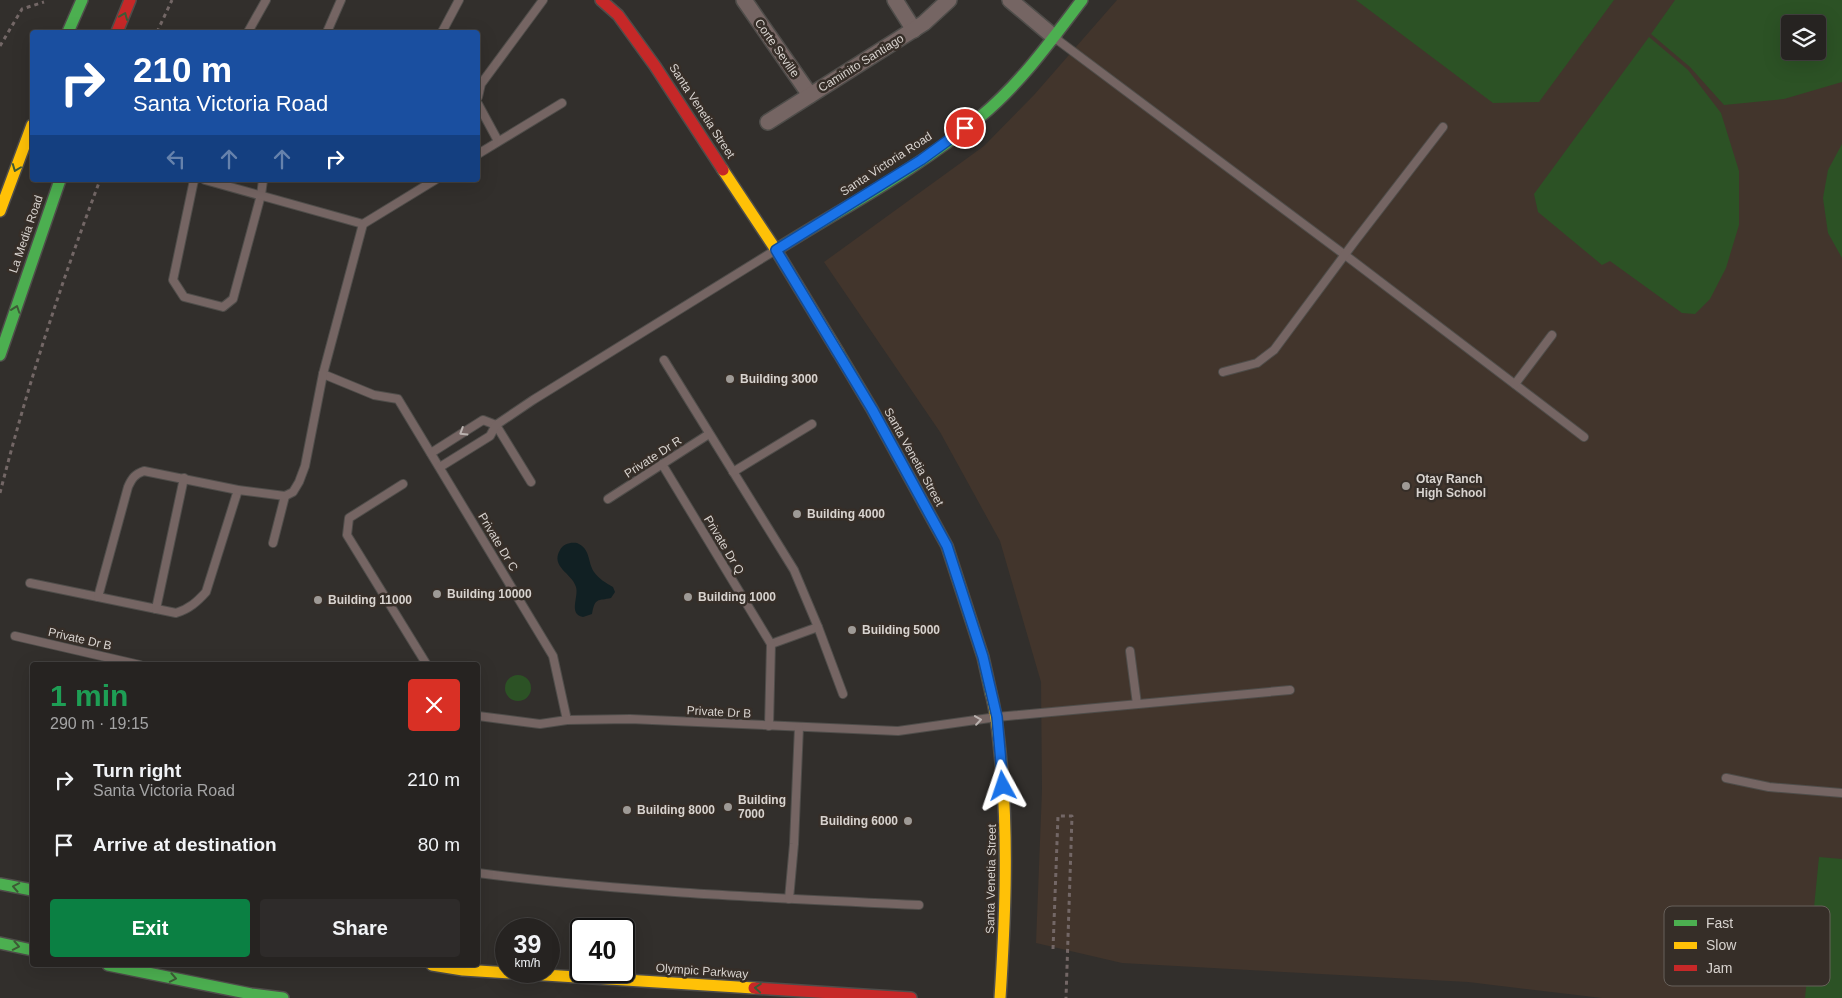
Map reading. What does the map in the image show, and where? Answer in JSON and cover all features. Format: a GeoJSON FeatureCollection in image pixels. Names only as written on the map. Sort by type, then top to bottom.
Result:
{"type":"FeatureCollection","features":[{"type":"Feature","properties":{"kind":"street"},"geometry":{"type":"LineString","coordinates":[[69,30],[82,0]]}},
{"type":"Feature","properties":{"kind":"street"},"geometry":{"type":"LineString","coordinates":[[118,30],[130,0]]}},
{"type":"Feature","properties":{"kind":"street","name":"Santa Venetia Street"},"geometry":{"type":"LineString","coordinates":[[601,0],[618,15],[656,66],[776,250],[872,409],[947,546],[983,657],[997,717],[1006,821],[1006,909],[1000,998]]}},
{"type":"Feature","properties":{"kind":"street","name":"Corte Seville"},"geometry":{"type":"LineString","coordinates":[[744,0],[810,95]]}},
{"type":"Feature","properties":{"kind":"street"},"geometry":{"type":"LineString","coordinates":[[895,0],[914,30]]}},
{"type":"Feature","properties":{"kind":"street","name":"Caminito Santiago"},"geometry":{"type":"LineString","coordinates":[[768,122],[914,30],[949,0]]}},
{"type":"Feature","properties":{"kind":"street"},"geometry":{"type":"LineString","coordinates":[[1010,0],[1054,37]]}},
{"type":"Feature","properties":{"kind":"street","name":"Santa Victoria Road"},"geometry":{"type":"LineString","coordinates":[[776,250],[921,160],[980,117],[1014,84],[1054,37],[1082,0]]}},
{"type":"Feature","properties":{"kind":"street"},"geometry":{"type":"LineString","coordinates":[[0,211],[30,130]]}},
{"type":"Feature","properties":{"kind":"street","name":"La Media Road"},"geometry":{"type":"LineString","coordinates":[[0,355],[59,182]]}},
{"type":"Feature","properties":{"kind":"street"},"geometry":{"type":"LineString","coordinates":[[0,884],[30,890]]}},
{"type":"Feature","properties":{"kind":"street"},"geometry":{"type":"LineString","coordinates":[[0,943],[30,950]]}},
{"type":"Feature","properties":{"kind":"street"},"geometry":{"type":"LineString","coordinates":[[118,967],[251,994],[284,998]]}},
{"type":"Feature","properties":{"kind":"street","name":"Olympic Parkway"},"geometry":{"type":"LineString","coordinates":[[444,967],[463,970],[911,998]]}},
{"type":"Feature","properties":{"kind":"lane"},"geometry":{"type":"LineString","coordinates":[[249,30],[266,0]]}},
{"type":"Feature","properties":{"kind":"lane"},"geometry":{"type":"LineString","coordinates":[[328,30],[341,0]]}},
{"type":"Feature","properties":{"kind":"lane"},"geometry":{"type":"LineString","coordinates":[[443,30],[459,0]]}},
{"type":"Feature","properties":{"kind":"lane"},"geometry":{"type":"LineString","coordinates":[[480,88],[481,84],[544,0]]}},
{"type":"Feature","properties":{"kind":"lane"},"geometry":{"type":"LineString","coordinates":[[1054,37],[1345,254],[1584,437]]}},
{"type":"Feature","properties":{"kind":"lane"},"geometry":{"type":"LineString","coordinates":[[480,153],[562,103]]}},
{"type":"Feature","properties":{"kind":"lane"},"geometry":{"type":"LineString","coordinates":[[480,108],[498,141]]}},
{"type":"Feature","properties":{"kind":"lane"},"geometry":{"type":"LineString","coordinates":[[1223,372],[1257,364],[1274,350],[1443,127]]}},
{"type":"Feature","properties":{"kind":"lane"},"geometry":{"type":"LineString","coordinates":[[194,182],[173,280],[184,297],[223,307],[233,299],[261,196],[263,182]]}},
{"type":"Feature","properties":{"kind":"lane"},"geometry":{"type":"LineString","coordinates":[[212,182],[363,224]]}},
{"type":"Feature","properties":{"kind":"lane"},"geometry":{"type":"LineString","coordinates":[[98,597],[128,487],[132,478],[137,473],[144,471],[238,490],[285,496],[293,492],[299,482],[304,466],[323,374],[363,224],[430,182]]}},
{"type":"Feature","properties":{"kind":"lane"},"geometry":{"type":"LineString","coordinates":[[438,463],[490,436],[496,425],[776,250]]}},
{"type":"Feature","properties":{"kind":"lane"},"geometry":{"type":"LineString","coordinates":[[1515,384],[1552,336]]}},
{"type":"Feature","properties":{"kind":"lane"},"geometry":{"type":"LineString","coordinates":[[664,360],[794,570],[843,694]]}},
{"type":"Feature","properties":{"kind":"lane","name":"Private Dr C"},"geometry":{"type":"LineString","coordinates":[[323,374],[374,395],[398,399],[553,656],[568,720]]}},
{"type":"Feature","properties":{"kind":"lane"},"geometry":{"type":"LineString","coordinates":[[431,452],[483,420],[496,425],[531,482]]}},
{"type":"Feature","properties":{"kind":"lane"},"geometry":{"type":"LineString","coordinates":[[733,472],[812,424]]}},
{"type":"Feature","properties":{"kind":"lane","name":"Private Dr R"},"geometry":{"type":"LineString","coordinates":[[608,499],[709,434]]}},
{"type":"Feature","properties":{"kind":"lane","name":"Private Dr Q"},"geometry":{"type":"LineString","coordinates":[[662,464],[771,644]]}},
{"type":"Feature","properties":{"kind":"lane"},"geometry":{"type":"LineString","coordinates":[[156,609],[184,478]]}},
{"type":"Feature","properties":{"kind":"lane"},"geometry":{"type":"LineString","coordinates":[[403,484],[349,518],[347,535],[425,662]]}},
{"type":"Feature","properties":{"kind":"lane"},"geometry":{"type":"LineString","coordinates":[[30,582],[176,613],[186,610],[206,592],[238,490]]}},
{"type":"Feature","properties":{"kind":"lane"},"geometry":{"type":"LineString","coordinates":[[273,542],[285,496]]}},
{"type":"Feature","properties":{"kind":"lane"},"geometry":{"type":"LineString","coordinates":[[769,726],[771,644],[818,627]]}},
{"type":"Feature","properties":{"kind":"lane","name":"Private Dr B"},"geometry":{"type":"LineString","coordinates":[[15,636],[127,662]]}},
{"type":"Feature","properties":{"kind":"lane"},"geometry":{"type":"LineString","coordinates":[[1130,651],[1137,704]]}},
{"type":"Feature","properties":{"kind":"lane","name":"Private Dr B"},"geometry":{"type":"LineString","coordinates":[[480,716],[540,724],[568,720],[630,719],[898,731],[997,717],[1290,690]]}},
{"type":"Feature","properties":{"kind":"lane"},"geometry":{"type":"LineString","coordinates":[[789,899],[794,844],[799,727]]}},
{"type":"Feature","properties":{"kind":"lane"},"geometry":{"type":"LineString","coordinates":[[1726,778],[1770,787],[1842,793]]}},
{"type":"Feature","properties":{"kind":"lane"},"geometry":{"type":"LineString","coordinates":[[480,873],[659,892],[919,905]]}},
{"type":"Feature","properties":{"kind":"path"},"geometry":{"type":"LineString","coordinates":[[158,30],[172,0]]}},
{"type":"Feature","properties":{"kind":"path"},"geometry":{"type":"LineString","coordinates":[[0,46],[22,9],[44,2]]}},
{"type":"Feature","properties":{"kind":"path"},"geometry":{"type":"LineString","coordinates":[[0,493],[42,342],[99,182]]}},
{"type":"Feature","properties":{"kind":"path"},"geometry":{"type":"LineString","coordinates":[[1053,949],[1058,816],[1072,816],[1066,998]]}},
{"type":"Feature","properties":{"kind":"shaded area","name":"Otay Ranch High School"},"geometry":{"type":"Polygon","coordinates":[[[1117,0],[1842,0],[1842,998],[1602,998],[1468,982],[1122,963],[1036,943],[1042,790],[1041,682],[1000,541],[940,432],[824,262],[984,146],[1034,95],[1117,0]]]}},
{"type":"Feature","properties":{"kind":"shaded area"},"geometry":{"type":"Polygon","coordinates":[[[569,543],[577,543],[587,552],[594,572],[600,579],[613,587],[615,592],[611,598],[596,602],[592,614],[583,617],[575,609],[577,591],[574,582],[558,561],[560,550],[563,546],[569,543]]]}},
{"type":"Feature","properties":{"kind":"green space"},"geometry":{"type":"Polygon","coordinates":[[[1356,0],[1614,0],[1539,102],[1493,103],[1356,0]]]}},
{"type":"Feature","properties":{"kind":"green space"},"geometry":{"type":"Polygon","coordinates":[[[1675,0],[1842,0],[1842,82],[1784,99],[1724,105],[1690,67],[1651,34],[1675,0]]]}},
{"type":"Feature","properties":{"kind":"green space"},"geometry":{"type":"Polygon","coordinates":[[[1649,37],[1688,70],[1721,113],[1739,171],[1739,225],[1726,268],[1710,299],[1695,314],[1682,313],[1610,261],[1602,265],[1538,212],[1534,194],[1649,37]]]}},
{"type":"Feature","properties":{"kind":"green space"},"geometry":{"type":"Polygon","coordinates":[[[1842,144],[1842,258],[1828,233],[1823,198],[1828,170],[1842,144]]]}},
{"type":"Feature","properties":{"kind":"green space"},"geometry":{"type":"Polygon","coordinates":[[[518,675],[527,679],[531,688],[527,697],[518,701],[509,697],[505,688],[509,679],[518,675]]]}},
{"type":"Feature","properties":{"kind":"green space"},"geometry":{"type":"Polygon","coordinates":[[[1819,857],[1842,859],[1842,998],[1805,998],[1806,986],[1830,986],[1830,906],[1814,906],[1819,857]]]}},
{"type":"Feature","properties":{"kind":"traffic: fast"},"geometry":{"type":"LineString","coordinates":[[69,30],[82,0]]}},
{"type":"Feature","properties":{"kind":"traffic: fast"},"geometry":{"type":"LineString","coordinates":[[776,250],[906,171],[932,154],[980,117],[1022,76],[1082,0]]}},
{"type":"Feature","properties":{"kind":"traffic: fast"},"geometry":{"type":"LineString","coordinates":[[0,355],[59,182]]}},
{"type":"Feature","properties":{"kind":"traffic: fast"},"geometry":{"type":"LineString","coordinates":[[838,352],[872,409],[947,546],[983,657],[991,693]]}},
{"type":"Feature","properties":{"kind":"traffic: fast"},"geometry":{"type":"LineString","coordinates":[[0,884],[30,890]]}},
{"type":"Feature","properties":{"kind":"traffic: fast"},"geometry":{"type":"LineString","coordinates":[[0,943],[30,950]]}},
{"type":"Feature","properties":{"kind":"traffic: fast"},"geometry":{"type":"LineString","coordinates":[[118,967],[251,994],[283,998]]}},
{"type":"Feature","properties":{"kind":"traffic: slow"},"geometry":{"type":"LineString","coordinates":[[0,211],[30,130]]}},
{"type":"Feature","properties":{"kind":"traffic: slow"},"geometry":{"type":"LineString","coordinates":[[723,170],[776,250],[838,352]]}},
{"type":"Feature","properties":{"kind":"traffic: slow"},"geometry":{"type":"LineString","coordinates":[[991,693],[999,742],[1005,829],[1000,998]]}},
{"type":"Feature","properties":{"kind":"traffic: slow"},"geometry":{"type":"LineString","coordinates":[[444,967],[463,970],[754,988]]}},
{"type":"Feature","properties":{"kind":"traffic: jam"},"geometry":{"type":"LineString","coordinates":[[118,30],[130,0]]}},
{"type":"Feature","properties":{"kind":"traffic: jam"},"geometry":{"type":"LineString","coordinates":[[601,0],[618,15],[655,66],[723,170]]}},
{"type":"Feature","properties":{"kind":"traffic: jam"},"geometry":{"type":"LineString","coordinates":[[754,988],[911,998]]}},
{"type":"Feature","properties":{"kind":"place","name":"Building 3000"},"geometry":{"type":"Point","coordinates":[730,379]}},
{"type":"Feature","properties":{"kind":"place","name":"Otay Ranch High School"},"geometry":{"type":"Point","coordinates":[1406,486]}},
{"type":"Feature","properties":{"kind":"place","name":"Building 4000"},"geometry":{"type":"Point","coordinates":[797,514]}},
{"type":"Feature","properties":{"kind":"place","name":"Building 10000"},"geometry":{"type":"Point","coordinates":[437,594]}},
{"type":"Feature","properties":{"kind":"place","name":"Building 1000"},"geometry":{"type":"Point","coordinates":[688,597]}},
{"type":"Feature","properties":{"kind":"place","name":"Building 11000"},"geometry":{"type":"Point","coordinates":[318,600]}},
{"type":"Feature","properties":{"kind":"place","name":"Building 5000"},"geometry":{"type":"Point","coordinates":[852,630]}},
{"type":"Feature","properties":{"kind":"place","name":"Building 7000"},"geometry":{"type":"Point","coordinates":[728,807]}},
{"type":"Feature","properties":{"kind":"place","name":"Building 8000"},"geometry":{"type":"Point","coordinates":[627,810]}},
{"type":"Feature","properties":{"kind":"place","name":"Building 6000"},"geometry":{"type":"Point","coordinates":[908,821]}},
{"type":"Feature","properties":{"kind":"route"},"geometry":{"type":"LineString","coordinates":[[965,128],[921,160],[776,250],[872,409],[947,546],[983,657],[997,717],[1003,786]]}}]}
